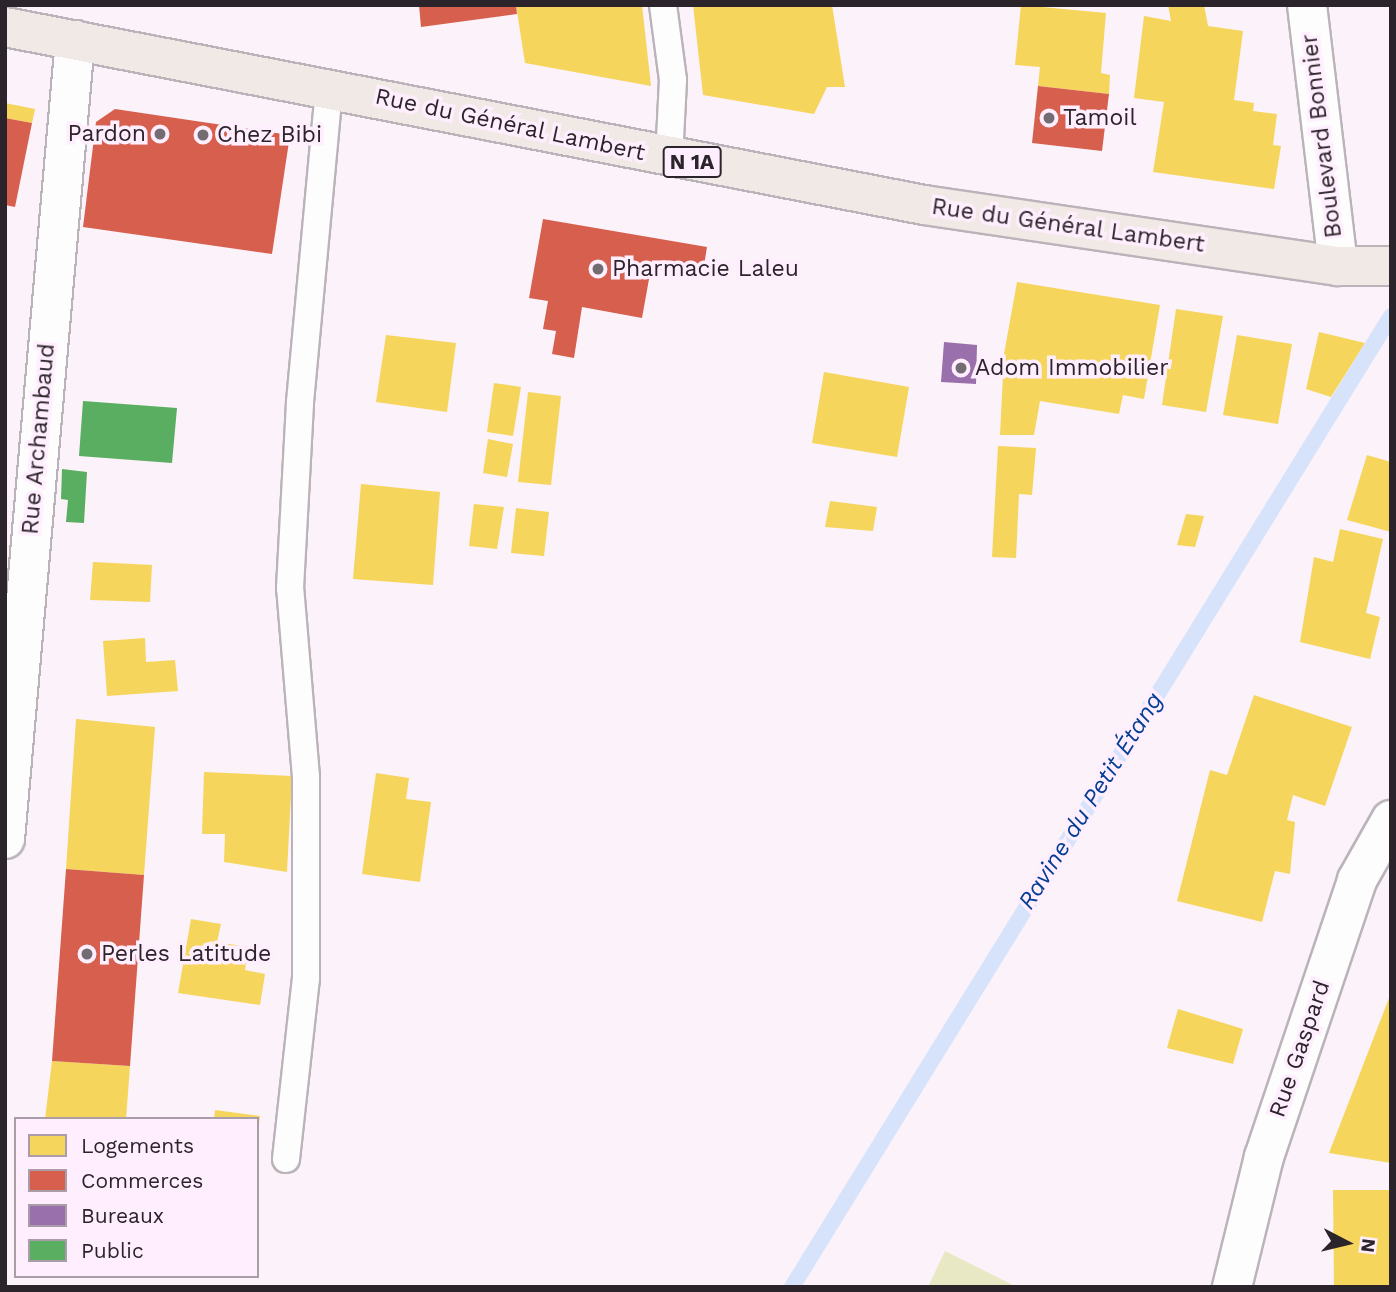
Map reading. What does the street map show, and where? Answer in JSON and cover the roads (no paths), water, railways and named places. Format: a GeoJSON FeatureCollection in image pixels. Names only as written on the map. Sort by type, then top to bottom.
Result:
{"type":"FeatureCollection","features":[{"type":"Feature","properties":{"kind":"main road","name":"Rue du Général Lambert"},"geometry":{"type":"LineString","coordinates":[[5,27],[329,87],[669,158],[924,205],[1338,266],[1387,266]]}},
{"type":"Feature","properties":{"kind":"street","name":"Boulevard Bonnier"},"geometry":{"type":"LineString","coordinates":[[1307,5],[1338,266]]}},
{"type":"Feature","properties":{"kind":"street","name":"Rue Archambaud"},"geometry":{"type":"LineString","coordinates":[[5,839],[75,40]]}},
{"type":"Feature","properties":{"kind":"street","name":"Rue Gaspard"},"geometry":{"type":"LineString","coordinates":[[1232,1287],[1264,1157],[1353,893],[1391,820]]}},
{"type":"Feature","properties":{"kind":"lane"},"geometry":{"type":"LineString","coordinates":[[663,5],[673,80],[669,158]]}},
{"type":"Feature","properties":{"kind":"lane"},"geometry":{"type":"LineString","coordinates":[[286,1159],[306,979],[306,777],[290,588],[300,402],[329,87]]}},
{"type":"Feature","properties":{"kind":"waterway","name":"Ravine du Petit Étang"},"geometry":{"type":"LineString","coordinates":[[792,1287],[1391,316]]}},
{"type":"Feature","properties":{"kind":"place","name":"Tamoil"},"geometry":{"type":"Point","coordinates":[1049,118]}},
{"type":"Feature","properties":{"kind":"place","name":"Pardon"},"geometry":{"type":"Point","coordinates":[160,134]}},
{"type":"Feature","properties":{"kind":"place","name":"Chez Bibi"},"geometry":{"type":"Point","coordinates":[203,135]}},
{"type":"Feature","properties":{"kind":"place","name":"Pharmacie Laleu"},"geometry":{"type":"Point","coordinates":[598,269]}},
{"type":"Feature","properties":{"kind":"place","name":"Adom Immobilier"},"geometry":{"type":"Point","coordinates":[961,368]}},
{"type":"Feature","properties":{"kind":"place","name":"Perles Latitude"},"geometry":{"type":"Point","coordinates":[87,954]}}]}
